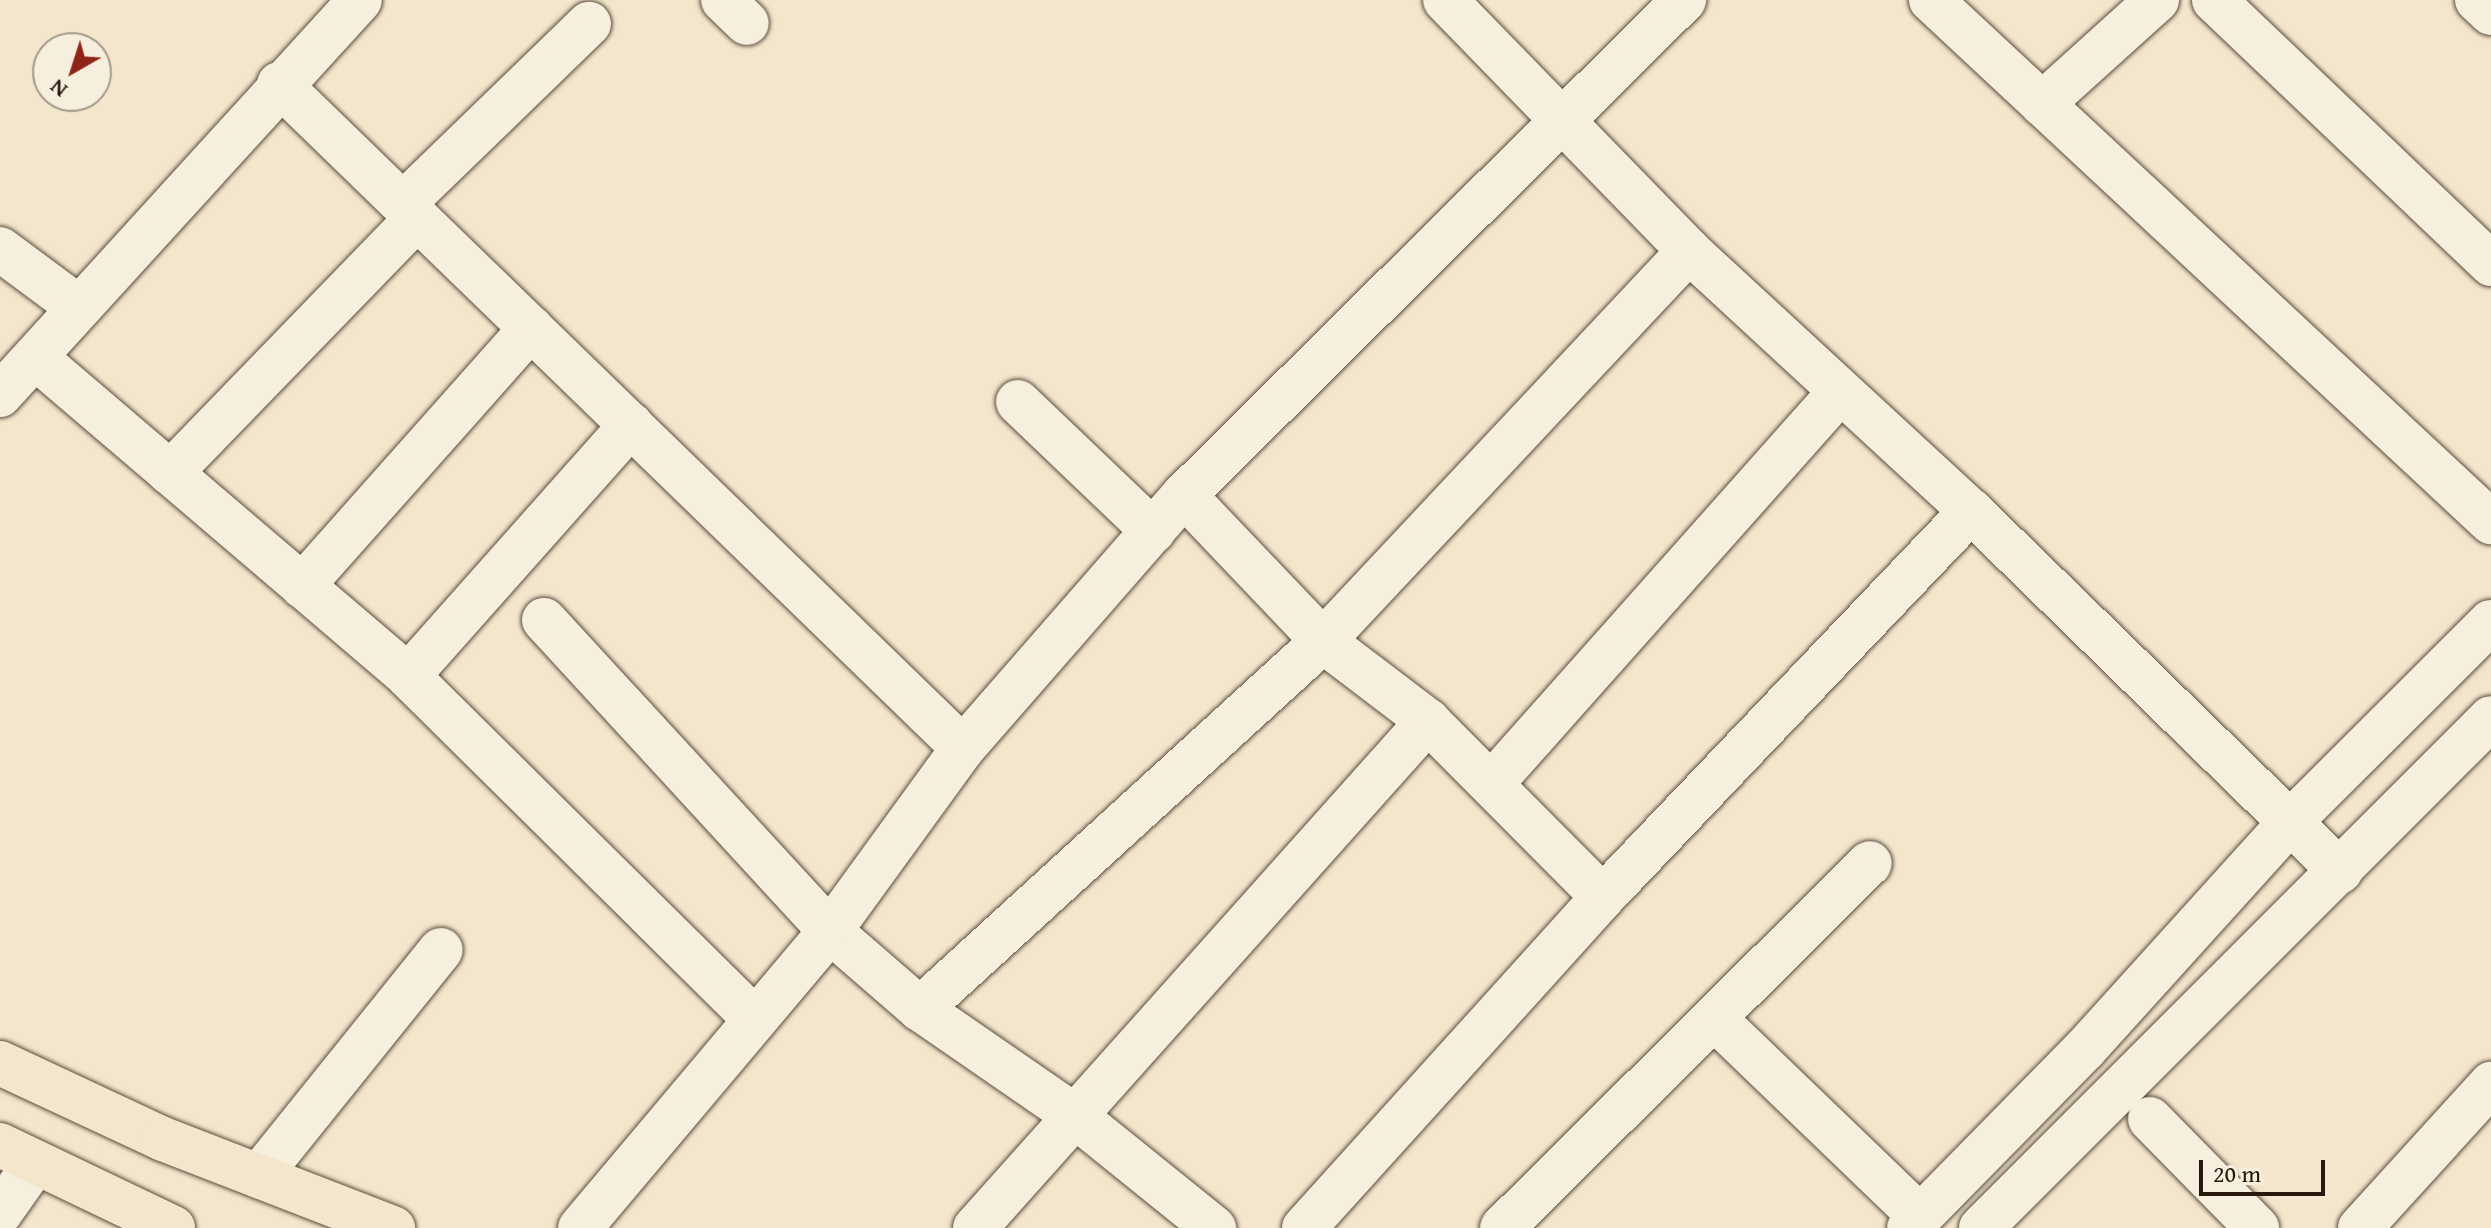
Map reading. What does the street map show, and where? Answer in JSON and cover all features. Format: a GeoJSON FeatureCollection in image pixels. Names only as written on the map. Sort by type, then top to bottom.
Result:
{"type":"FeatureCollection","features":[{"type":"Feature","properties":{"kind":"main road"},"geometry":{"type":"LineString","coordinates":[[0,1063],[163,1139],[393,1228]]}},
{"type":"Feature","properties":{"kind":"main road"},"geometry":{"type":"LineString","coordinates":[[17,1155],[173,1228]]}},
{"type":"Feature","properties":{"kind":"street"},"geometry":{"type":"LineString","coordinates":[[1445,0],[1689,251],[1839,393],[1971,511],[2340,871]]}},
{"type":"Feature","properties":{"kind":"street"},"geometry":{"type":"LineString","coordinates":[[580,1228],[830,931],[963,748],[1184,495],[1684,0]]}},
{"type":"Feature","properties":{"kind":"street"},"geometry":{"type":"LineString","coordinates":[[1931,0],[2491,522]]}},
{"type":"Feature","properties":{"kind":"street"},"geometry":{"type":"LineString","coordinates":[[2042,104],[2157,0]]}},
{"type":"Feature","properties":{"kind":"street"},"geometry":{"type":"LineString","coordinates":[[2214,0],[2491,264]]}},
{"type":"Feature","properties":{"kind":"street"},"geometry":{"type":"LineString","coordinates":[[2477,0],[2491,13]]}},
{"type":"Feature","properties":{"kind":"street"},"geometry":{"type":"LineString","coordinates":[[0,395],[279,84],[336,8]]}},
{"type":"Feature","properties":{"kind":"street"},"geometry":{"type":"LineString","coordinates":[[170,473],[410,211],[589,24]]}},
{"type":"Feature","properties":{"kind":"street"},"geometry":{"type":"LineString","coordinates":[[279,84],[963,748]]}},
{"type":"Feature","properties":{"kind":"street"},"geometry":{"type":"LineString","coordinates":[[0,249],[78,307]]}},
{"type":"Feature","properties":{"kind":"street"},"geometry":{"type":"LineString","coordinates":[[920,1009],[1323,641],[1689,251]]}},
{"type":"Feature","properties":{"kind":"street"},"geometry":{"type":"LineString","coordinates":[[302,586],[531,328]]}},
{"type":"Feature","properties":{"kind":"street"},"geometry":{"type":"LineString","coordinates":[[36,358],[408,676],[755,1019]]}},
{"type":"Feature","properties":{"kind":"street"},"geometry":{"type":"LineString","coordinates":[[1493,782],[1839,393]]}},
{"type":"Feature","properties":{"kind":"street"},"geometry":{"type":"LineString","coordinates":[[1018,402],[1153,531]]}},
{"type":"Feature","properties":{"kind":"street"},"geometry":{"type":"LineString","coordinates":[[408,676],[631,425]]}},
{"type":"Feature","properties":{"kind":"street"},"geometry":{"type":"LineString","coordinates":[[1184,495],[1323,641],[1428,721],[1493,782],[1603,897]]}},
{"type":"Feature","properties":{"kind":"street"},"geometry":{"type":"LineString","coordinates":[[1304,1228],[1603,897],[1971,511]]}},
{"type":"Feature","properties":{"kind":"street"},"geometry":{"type":"LineString","coordinates":[[544,620],[830,931],[920,1009],[1075,1116],[1214,1228]]}},
{"type":"Feature","properties":{"kind":"street"},"geometry":{"type":"LineString","coordinates":[[1716,1020],[1914,1222],[2085,1049],[2291,821],[2491,622]]}},
{"type":"Feature","properties":{"kind":"street"},"geometry":{"type":"LineString","coordinates":[[1981,1228],[2491,718]]}},
{"type":"Feature","properties":{"kind":"street"},"geometry":{"type":"LineString","coordinates":[[975,1228],[1428,721]]}},
{"type":"Feature","properties":{"kind":"street"},"geometry":{"type":"LineString","coordinates":[[1502,1228],[1716,1020],[1870,863]]}},
{"type":"Feature","properties":{"kind":"street"},"geometry":{"type":"LineString","coordinates":[[259,1176],[441,950]]}},
{"type":"Feature","properties":{"kind":"street"},"geometry":{"type":"LineString","coordinates":[[2360,1228],[2491,1084]]}},
{"type":"Feature","properties":{"kind":"street"},"geometry":{"type":"LineString","coordinates":[[2150,1119],[2257,1228]]}},
{"type":"Feature","properties":{"kind":"street"},"geometry":{"type":"LineString","coordinates":[[0,1213],[17,1155]]}}]}
